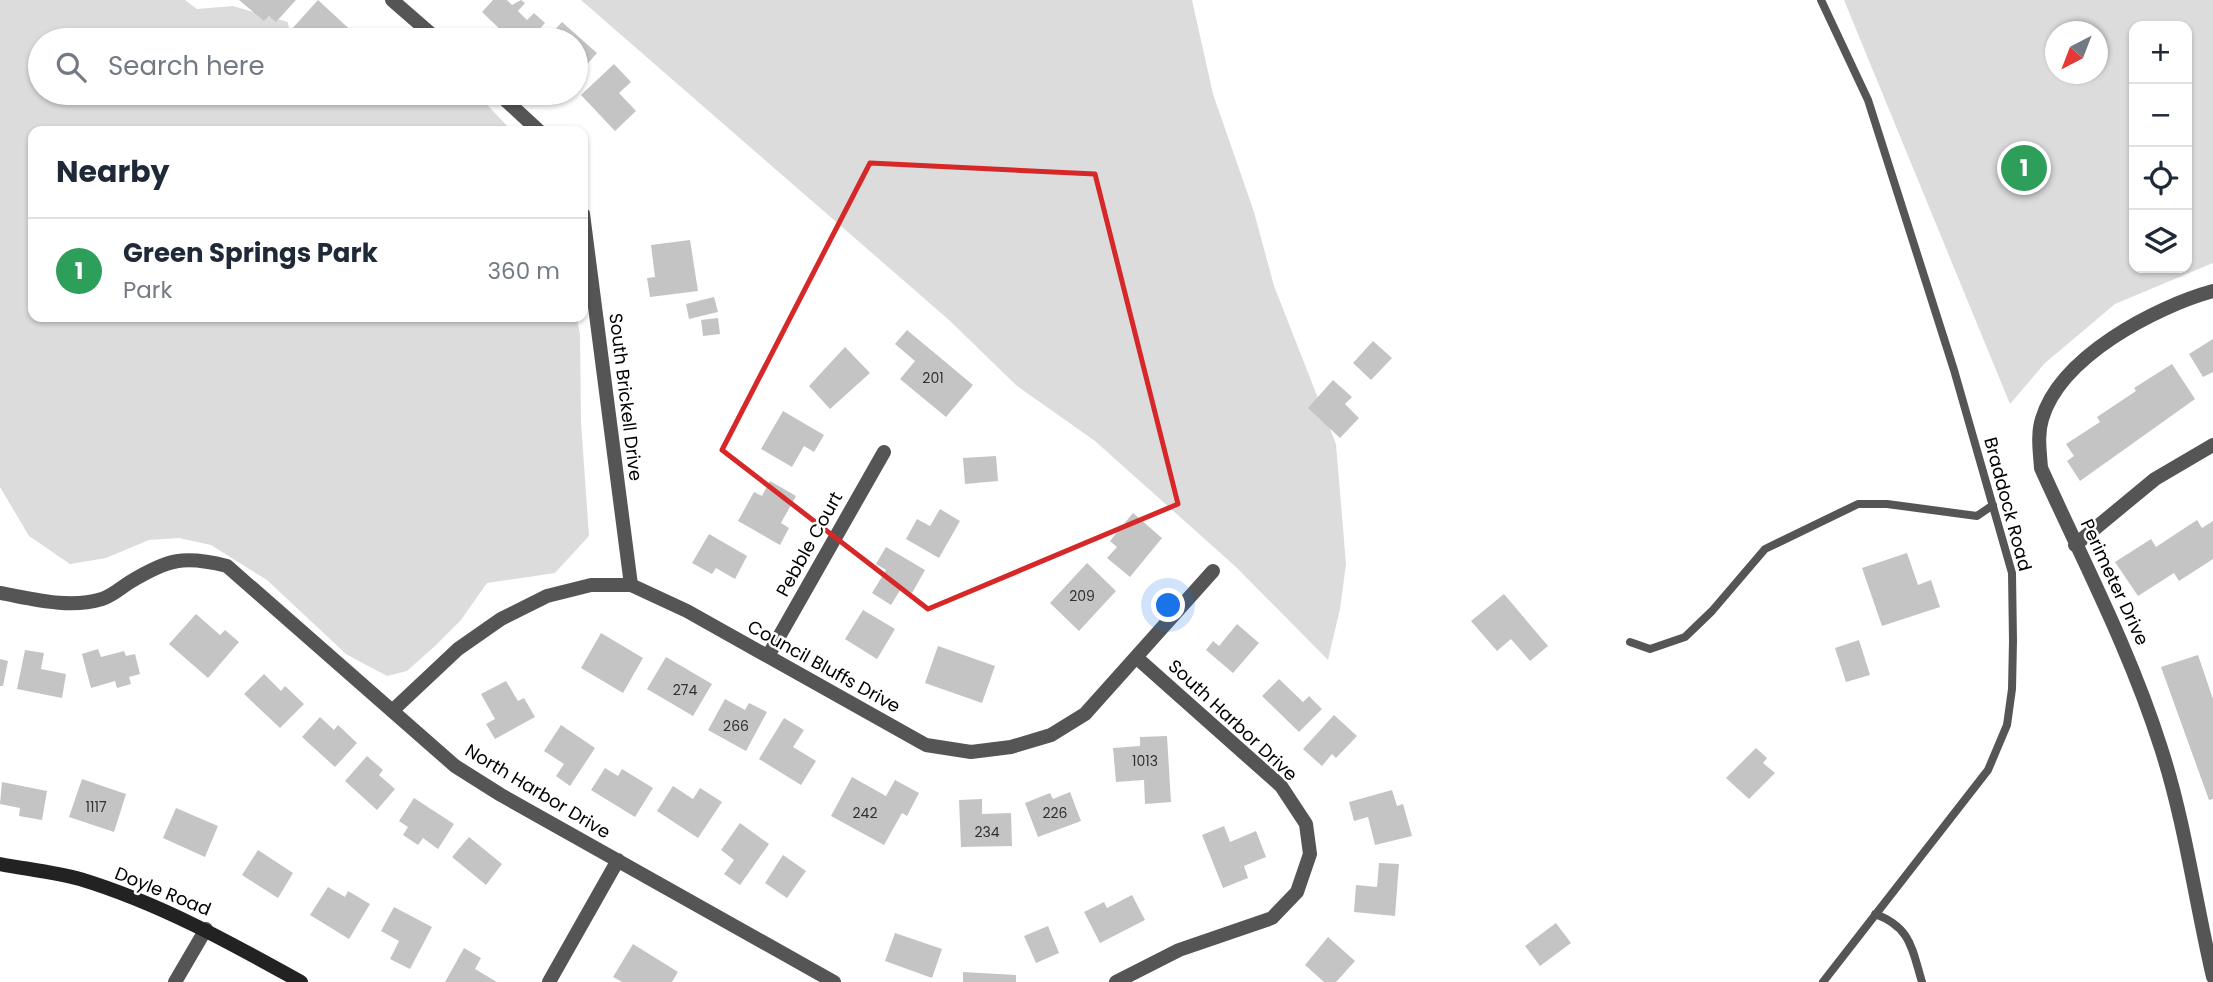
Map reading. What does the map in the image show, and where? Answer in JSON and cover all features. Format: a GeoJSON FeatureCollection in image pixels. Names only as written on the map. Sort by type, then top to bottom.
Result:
{"type":"FeatureCollection","features":[{"type":"Feature","properties":{"kind":"main road","name":"Doyle Road"},"geometry":{"type":"LineString","coordinates":[[0,864],[78,878],[139,899],[205,929],[300,982]]}},
{"type":"Feature","properties":{"kind":"street"},"geometry":{"type":"LineString","coordinates":[[392,0],[424,28]]}},
{"type":"Feature","properties":{"kind":"street"},"geometry":{"type":"LineString","coordinates":[[511,105],[534,126]]}},
{"type":"Feature","properties":{"kind":"street","name":"South Brickell Drive"},"geometry":{"type":"LineString","coordinates":[[588,253],[631,585]]}},
{"type":"Feature","properties":{"kind":"street","name":"Perimeter Drive"},"geometry":{"type":"LineString","coordinates":[[2213,291],[2190,297],[2136,322],[2072,370],[2049,404],[2042,419],[2039,440],[2041,468],[2075,545],[2125,646],[2161,749],[2193,874],[2213,977]]}},
{"type":"Feature","properties":{"kind":"street"},"geometry":{"type":"LineString","coordinates":[[2075,545],[2155,479],[2213,445]]}},
{"type":"Feature","properties":{"kind":"street","name":"Pebble Court"},"geometry":{"type":"LineString","coordinates":[[768,656],[884,452]]}},
{"type":"Feature","properties":{"kind":"street","name":"North Harbor Drive"},"geometry":{"type":"LineString","coordinates":[[0,593],[60,604],[103,599],[163,563],[179,559],[205,560],[228,566],[455,766],[834,982]]}},
{"type":"Feature","properties":{"kind":"street","name":"Council Bluffs Drive"},"geometry":{"type":"LineString","coordinates":[[392,711],[458,649],[501,619],[547,596],[591,585],[631,585],[768,656],[926,745],[971,752],[1011,747],[1051,734],[1085,714],[1213,571]]}},
{"type":"Feature","properties":{"kind":"street","name":"South Harbor Drive"},"geometry":{"type":"LineString","coordinates":[[1116,982],[1179,950],[1272,918],[1297,892],[1310,854],[1306,824],[1281,786],[1136,657]]}},
{"type":"Feature","properties":{"kind":"street"},"geometry":{"type":"LineString","coordinates":[[549,982],[618,860]]}},
{"type":"Feature","properties":{"kind":"street"},"geometry":{"type":"LineString","coordinates":[[175,982],[205,929]]}},
{"type":"Feature","properties":{"kind":"lane","name":"Braddock Road"},"geometry":{"type":"LineString","coordinates":[[1821,0],[1868,100],[1954,370],[2012,573],[2012,689],[2007,725],[1988,770],[1823,982]]}},
{"type":"Feature","properties":{"kind":"lane"},"geometry":{"type":"LineString","coordinates":[[1630,642],[1650,649],[1685,636],[1712,611],[1765,549],[1858,504],[1888,504],[1977,516],[1993,505]]}},
{"type":"Feature","properties":{"kind":"lane"},"geometry":{"type":"LineString","coordinates":[[1875,915],[1895,921],[1906,936],[1922,982]]}},
{"type":"Feature","properties":{"kind":"highlighted area"},"geometry":{"type":"Polygon","coordinates":[[[870,163],[1095,174],[1178,504],[928,609],[722,450],[870,163]]]}},
{"type":"Feature","properties":{"kind":"shaded area"},"geometry":{"type":"Polygon","coordinates":[[[0,0],[185,0],[197,9],[233,6],[288,22],[289,28],[28,28],[28,105],[487,105],[507,126],[28,126],[28,322],[578,322],[589,536],[555,573],[487,583],[461,620],[435,646],[407,671],[387,676],[346,654],[267,580],[211,545],[179,538],[149,540],[106,558],[70,564],[29,536],[0,487],[0,0]]]}},
{"type":"Feature","properties":{"kind":"shaded area"},"geometry":{"type":"Polygon","coordinates":[[[581,0],[1192,0],[1213,94],[1254,212],[1274,286],[1336,444],[1346,564],[1340,609],[1328,660],[1236,567],[1095,441],[1017,386],[949,320],[581,0]]]}},
{"type":"Feature","properties":{"kind":"shaded area"},"geometry":{"type":"Polygon","coordinates":[[[1844,0],[2213,0],[2213,263],[2192,272],[2192,21],[2129,21],[2129,273],[2189,273],[2115,304],[2045,363],[2010,404],[1844,0]]]}},
{"type":"Feature","properties":{"kind":"building"},"geometry":{"type":"Polygon","coordinates":[[[239,0],[296,0],[276,22],[269,16],[264,21],[239,0]]]}},
{"type":"Feature","properties":{"kind":"building"},"geometry":{"type":"Polygon","coordinates":[[[318,0],[348,28],[293,28],[318,0]]]}},
{"type":"Feature","properties":{"kind":"building"},"geometry":{"type":"Polygon","coordinates":[[[493,0],[507,0],[512,5],[521,0],[525,3],[518,11],[527,20],[534,13],[545,23],[540,28],[499,28],[482,12],[493,0]]]}},
{"type":"Feature","properties":{"kind":"building"},"geometry":{"type":"Polygon","coordinates":[[[562,22],[569,28],[556,28],[562,22]]]}},
{"type":"Feature","properties":{"kind":"building"},"geometry":{"type":"Polygon","coordinates":[[[588,45],[597,53],[588,63],[588,45]]]}},
{"type":"Feature","properties":{"kind":"building"},"geometry":{"type":"Polygon","coordinates":[[[614,64],[631,82],[619,93],[636,111],[615,131],[588,102],[588,88],[614,64]]]}},
{"type":"Feature","properties":{"kind":"building"},"geometry":{"type":"Polygon","coordinates":[[[690,240],[698,291],[650,297],[647,278],[655,277],[651,245],[690,240]]]}},
{"type":"Feature","properties":{"kind":"building"},"geometry":{"type":"Polygon","coordinates":[[[714,297],[718,312],[689,319],[686,304],[714,297]]]}},
{"type":"Feature","properties":{"kind":"building"},"geometry":{"type":"Polygon","coordinates":[[[718,318],[720,334],[703,336],[701,320],[718,318]]]}},
{"type":"Feature","properties":{"kind":"building"},"geometry":{"type":"Polygon","coordinates":[[[907,330],[973,385],[946,417],[900,379],[915,361],[895,344],[907,330]]]}},
{"type":"Feature","properties":{"kind":"building"},"geometry":{"type":"Polygon","coordinates":[[[2213,339],[2213,372],[2203,377],[2189,354],[2213,339]]]}},
{"type":"Feature","properties":{"kind":"building"},"geometry":{"type":"Polygon","coordinates":[[[1373,341],[1392,358],[1371,380],[1353,363],[1373,341]]]}},
{"type":"Feature","properties":{"kind":"building"},"geometry":{"type":"Polygon","coordinates":[[[845,347],[870,373],[830,409],[809,386],[845,347]]]}},
{"type":"Feature","properties":{"kind":"building"},"geometry":{"type":"Polygon","coordinates":[[[2172,364],[2195,399],[2080,481],[2067,461],[2074,456],[2066,444],[2100,422],[2097,417],[2136,391],[2134,388],[2172,364]]]}},
{"type":"Feature","properties":{"kind":"building"},"geometry":{"type":"Polygon","coordinates":[[[1333,380],[1352,397],[1345,404],[1359,418],[1340,438],[1308,408],[1333,380]]]}},
{"type":"Feature","properties":{"kind":"building"},"geometry":{"type":"Polygon","coordinates":[[[783,411],[824,435],[814,452],[804,446],[792,467],[761,449],[783,411]]]}},
{"type":"Feature","properties":{"kind":"building"},"geometry":{"type":"Polygon","coordinates":[[[996,456],[998,481],[965,484],[963,458],[996,456]]]}},
{"type":"Feature","properties":{"kind":"building"},"geometry":{"type":"Polygon","coordinates":[[[770,481],[796,496],[781,523],[789,528],[780,545],[738,521],[754,492],[762,496],[770,481]]]}},
{"type":"Feature","properties":{"kind":"building"},"geometry":{"type":"Polygon","coordinates":[[[940,509],[960,521],[939,558],[906,539],[917,519],[930,526],[940,509]]]}},
{"type":"Feature","properties":{"kind":"building"},"geometry":{"type":"Polygon","coordinates":[[[1133,513],[1162,538],[1130,577],[1107,558],[1117,547],[1110,541],[1133,513]]]}},
{"type":"Feature","properties":{"kind":"building"},"geometry":{"type":"Polygon","coordinates":[[[2197,520],[2202,528],[2213,521],[2213,559],[2179,581],[2174,573],[2138,596],[2115,562],[2151,539],[2156,547],[2197,520]]]}},
{"type":"Feature","properties":{"kind":"building"},"geometry":{"type":"Polygon","coordinates":[[[709,534],[747,556],[735,579],[716,568],[712,574],[692,563],[709,534]]]}},
{"type":"Feature","properties":{"kind":"building"},"geometry":{"type":"Polygon","coordinates":[[[886,547],[925,570],[912,593],[902,587],[891,605],[872,593],[886,570],[876,564],[886,547]]]}},
{"type":"Feature","properties":{"kind":"building"},"geometry":{"type":"Polygon","coordinates":[[[1907,553],[1918,585],[1931,580],[1940,607],[1882,626],[1862,568],[1907,553]]]}},
{"type":"Feature","properties":{"kind":"building"},"geometry":{"type":"Polygon","coordinates":[[[1087,563],[1116,591],[1079,631],[1050,603],[1087,563]]]}},
{"type":"Feature","properties":{"kind":"building"},"geometry":{"type":"Polygon","coordinates":[[[1504,594],[1548,646],[1530,661],[1511,639],[1497,651],[1471,621],[1504,594]]]}},
{"type":"Feature","properties":{"kind":"building"},"geometry":{"type":"Polygon","coordinates":[[[863,610],[895,629],[877,659],[845,639],[863,610]]]}},
{"type":"Feature","properties":{"kind":"building"},"geometry":{"type":"Polygon","coordinates":[[[196,614],[220,635],[225,630],[239,642],[208,678],[169,644],[196,614]]]}},
{"type":"Feature","properties":{"kind":"building"},"geometry":{"type":"Polygon","coordinates":[[[1237,624],[1259,643],[1233,673],[1206,650],[1213,641],[1219,646],[1237,624]]]}},
{"type":"Feature","properties":{"kind":"building"},"geometry":{"type":"Polygon","coordinates":[[[601,633],[643,658],[623,693],[581,668],[601,633]]]}},
{"type":"Feature","properties":{"kind":"building"},"geometry":{"type":"Polygon","coordinates":[[[1859,640],[1870,675],[1846,682],[1835,648],[1859,640]]]}},
{"type":"Feature","properties":{"kind":"building"},"geometry":{"type":"Polygon","coordinates":[[[938,646],[995,666],[982,703],[925,683],[938,646]]]}},
{"type":"Feature","properties":{"kind":"building"},"geometry":{"type":"Polygon","coordinates":[[[98,649],[101,657],[124,651],[126,656],[135,654],[140,674],[129,677],[131,684],[117,688],[115,681],[91,688],[82,654],[98,649]]]}},
{"type":"Feature","properties":{"kind":"building"},"geometry":{"type":"Polygon","coordinates":[[[25,650],[44,653],[41,669],[66,674],[62,698],[17,689],[25,650]]]}},
{"type":"Feature","properties":{"kind":"building"},"geometry":{"type":"Polygon","coordinates":[[[2198,655],[2213,699],[2213,799],[2209,800],[2161,667],[2198,655]]]}},
{"type":"Feature","properties":{"kind":"building"},"geometry":{"type":"Polygon","coordinates":[[[666,657],[712,684],[693,716],[647,689],[666,657]]]}},
{"type":"Feature","properties":{"kind":"building"},"geometry":{"type":"Polygon","coordinates":[[[0,659],[8,661],[3,686],[0,686],[0,659]]]}},
{"type":"Feature","properties":{"kind":"building"},"geometry":{"type":"Polygon","coordinates":[[[264,674],[281,691],[285,686],[304,704],[280,728],[244,694],[264,674]]]}},
{"type":"Feature","properties":{"kind":"building"},"geometry":{"type":"Polygon","coordinates":[[[1279,679],[1303,702],[1309,696],[1322,709],[1299,732],[1262,696],[1279,679]]]}},
{"type":"Feature","properties":{"kind":"building"},"geometry":{"type":"Polygon","coordinates":[[[506,681],[518,701],[524,698],[535,717],[495,739],[486,724],[495,719],[481,694],[506,681]]]}},
{"type":"Feature","properties":{"kind":"building"},"geometry":{"type":"Polygon","coordinates":[[[725,699],[745,710],[749,703],[767,712],[746,751],[708,730],[725,699]]]}},
{"type":"Feature","properties":{"kind":"building"},"geometry":{"type":"Polygon","coordinates":[[[1334,715],[1357,736],[1336,758],[1332,754],[1322,766],[1303,749],[1334,715]]]}},
{"type":"Feature","properties":{"kind":"building"},"geometry":{"type":"Polygon","coordinates":[[[320,717],[334,730],[338,725],[357,743],[335,767],[302,737],[320,717]]]}},
{"type":"Feature","properties":{"kind":"building"},"geometry":{"type":"Polygon","coordinates":[[[784,718],[804,730],[793,747],[816,761],[801,785],[759,759],[784,718]]]}},
{"type":"Feature","properties":{"kind":"building"},"geometry":{"type":"Polygon","coordinates":[[[561,725],[595,748],[570,786],[556,776],[564,764],[544,751],[561,725]]]}},
{"type":"Feature","properties":{"kind":"building"},"geometry":{"type":"Polygon","coordinates":[[[1167,736],[1171,802],[1145,804],[1144,780],[1116,782],[1113,748],[1140,746],[1140,737],[1167,736]]]}},
{"type":"Feature","properties":{"kind":"building"},"geometry":{"type":"Polygon","coordinates":[[[1756,748],[1767,758],[1763,763],[1775,773],[1749,799],[1726,778],[1756,748]]]}},
{"type":"Feature","properties":{"kind":"building"},"geometry":{"type":"Polygon","coordinates":[[[367,756],[383,770],[379,775],[395,789],[377,810],[345,781],[367,756]]]}},
{"type":"Feature","properties":{"kind":"building"},"geometry":{"type":"Polygon","coordinates":[[[605,768],[618,776],[622,769],[653,788],[635,817],[591,790],[605,768]]]}},
{"type":"Feature","properties":{"kind":"building"},"geometry":{"type":"Polygon","coordinates":[[[852,777],[886,796],[895,780],[919,793],[907,816],[902,813],[884,845],[831,816],[852,777]]]}},
{"type":"Feature","properties":{"kind":"building"},"geometry":{"type":"Polygon","coordinates":[[[82,779],[126,794],[114,832],[69,817],[82,779]]]}},
{"type":"Feature","properties":{"kind":"building"},"geometry":{"type":"Polygon","coordinates":[[[2,782],[47,791],[42,820],[19,816],[20,808],[0,804],[2,782]]]}},
{"type":"Feature","properties":{"kind":"building"},"geometry":{"type":"Polygon","coordinates":[[[673,786],[693,799],[700,788],[722,802],[698,838],[657,811],[673,786]]]}},
{"type":"Feature","properties":{"kind":"building"},"geometry":{"type":"Polygon","coordinates":[[[1392,790],[1397,806],[1403,804],[1412,836],[1375,845],[1368,817],[1354,821],[1349,802],[1392,790]]]}},
{"type":"Feature","properties":{"kind":"building"},"geometry":{"type":"Polygon","coordinates":[[[1070,792],[1081,821],[1038,837],[1025,803],[1050,793],[1053,799],[1070,792]]]}},
{"type":"Feature","properties":{"kind":"building"},"geometry":{"type":"Polygon","coordinates":[[[414,798],[454,824],[438,849],[423,838],[418,845],[403,835],[408,827],[399,821],[414,798]]]}},
{"type":"Feature","properties":{"kind":"building"},"geometry":{"type":"Polygon","coordinates":[[[982,799],[982,814],[1011,813],[1012,846],[961,847],[959,800],[982,799]]]}},
{"type":"Feature","properties":{"kind":"building"},"geometry":{"type":"Polygon","coordinates":[[[176,808],[218,826],[205,857],[163,838],[176,808]]]}},
{"type":"Feature","properties":{"kind":"building"},"geometry":{"type":"Polygon","coordinates":[[[740,823],[769,844],[740,885],[724,874],[734,860],[721,850],[740,823]]]}},
{"type":"Feature","properties":{"kind":"building"},"geometry":{"type":"Polygon","coordinates":[[[1224,826],[1230,842],[1256,831],[1266,857],[1244,866],[1248,878],[1223,888],[1202,835],[1224,826]]]}},
{"type":"Feature","properties":{"kind":"building"},"geometry":{"type":"Polygon","coordinates":[[[469,837],[502,864],[486,885],[452,857],[469,837]]]}},
{"type":"Feature","properties":{"kind":"building"},"geometry":{"type":"Polygon","coordinates":[[[258,850],[293,873],[278,898],[242,875],[258,850]]]}},
{"type":"Feature","properties":{"kind":"building"},"geometry":{"type":"Polygon","coordinates":[[[783,855],[806,871],[787,898],[765,883],[783,855]]]}},
{"type":"Feature","properties":{"kind":"building"},"geometry":{"type":"Polygon","coordinates":[[[1379,863],[1399,864],[1395,916],[1354,912],[1356,885],[1377,887],[1379,863]]]}},
{"type":"Feature","properties":{"kind":"building"},"geometry":{"type":"Polygon","coordinates":[[[328,887],[345,897],[348,891],[370,904],[349,939],[310,915],[328,887]]]}},
{"type":"Feature","properties":{"kind":"building"},"geometry":{"type":"Polygon","coordinates":[[[1132,895],[1145,920],[1100,943],[1084,912],[1104,902],[1107,908],[1132,895]]]}},
{"type":"Feature","properties":{"kind":"building"},"geometry":{"type":"Polygon","coordinates":[[[394,907],[432,927],[410,969],[390,959],[399,941],[381,931],[394,907]]]}},
{"type":"Feature","properties":{"kind":"building"},"geometry":{"type":"Polygon","coordinates":[[[1556,923],[1571,943],[1540,966],[1525,946],[1556,923]]]}},
{"type":"Feature","properties":{"kind":"building"},"geometry":{"type":"Polygon","coordinates":[[[1048,926],[1059,953],[1036,963],[1024,936],[1048,926]]]}},
{"type":"Feature","properties":{"kind":"building"},"geometry":{"type":"Polygon","coordinates":[[[895,933],[942,949],[932,978],[885,961],[895,933]]]}},
{"type":"Feature","properties":{"kind":"building"},"geometry":{"type":"Polygon","coordinates":[[[1328,937],[1355,961],[1336,982],[1324,982],[1305,965],[1328,937]]]}},
{"type":"Feature","properties":{"kind":"building"},"geometry":{"type":"Polygon","coordinates":[[[633,944],[678,972],[672,982],[622,982],[613,977],[633,944]]]}},
{"type":"Feature","properties":{"kind":"building"},"geometry":{"type":"Polygon","coordinates":[[[464,948],[481,958],[475,969],[497,982],[445,982],[464,948]]]}},
{"type":"Feature","properties":{"kind":"building"},"geometry":{"type":"Polygon","coordinates":[[[963,972],[1016,975],[1016,982],[963,982],[963,972]]]}},
{"type":"Feature","properties":{"kind":"place","name":"Green Springs Park"},"geometry":{"type":"Point","coordinates":[2024,168]}}]}
